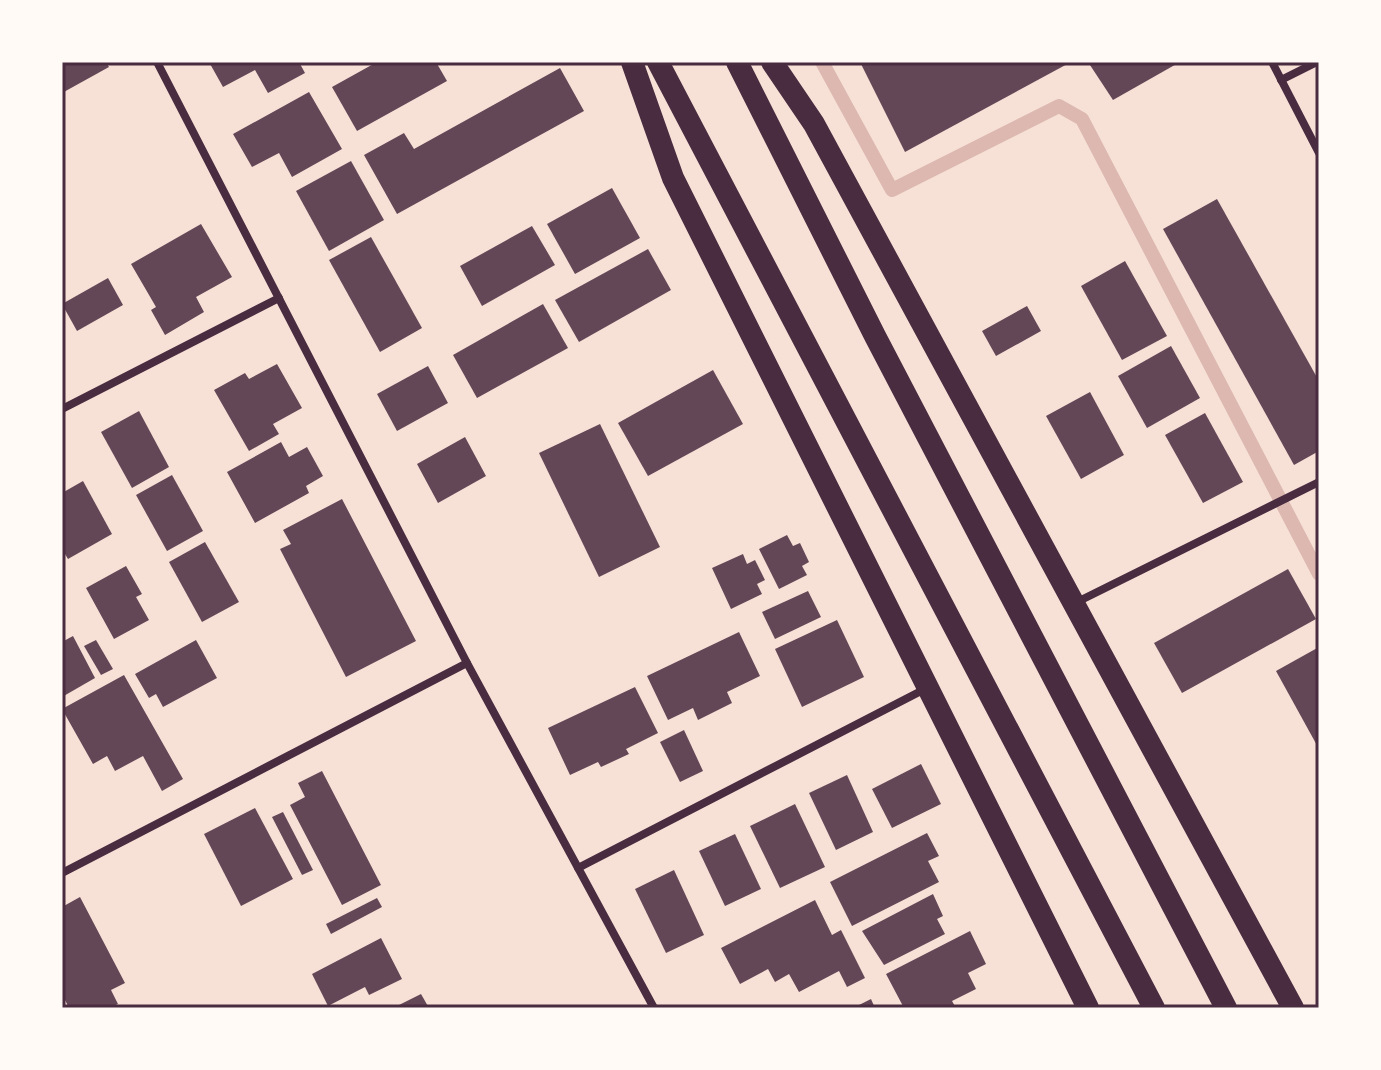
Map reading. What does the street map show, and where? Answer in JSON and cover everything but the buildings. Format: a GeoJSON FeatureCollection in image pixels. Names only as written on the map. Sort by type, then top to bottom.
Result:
{"type":"FeatureCollection","features":[{"type":"Feature","properties":{"kind":"highway"},"geometry":{"type":"LineString","coordinates":[[632,62],[673,178],[1088,1008]]}},
{"type":"Feature","properties":{"kind":"highway"},"geometry":{"type":"LineString","coordinates":[[658,62],[1154,1008]]}},
{"type":"Feature","properties":{"kind":"highway"},"geometry":{"type":"LineString","coordinates":[[737,62],[882,350],[1226,1008]]}},
{"type":"Feature","properties":{"kind":"highway"},"geometry":{"type":"LineString","coordinates":[[772,62],[814,124],[1293,1008]]}},
{"type":"Feature","properties":{"kind":"street"},"geometry":{"type":"LineString","coordinates":[[157,62],[467,663],[654,1008]]}},
{"type":"Feature","properties":{"kind":"street"},"geometry":{"type":"LineString","coordinates":[[1272,62],[1319,153]]}},
{"type":"Feature","properties":{"kind":"street"},"geometry":{"type":"LineString","coordinates":[[1281,80],[1317,62]]}},
{"type":"Feature","properties":{"kind":"street"},"geometry":{"type":"LineString","coordinates":[[62,409],[279,298]]}},
{"type":"Feature","properties":{"kind":"street"},"geometry":{"type":"LineString","coordinates":[[1074,604],[1319,482]]}},
{"type":"Feature","properties":{"kind":"street"},"geometry":{"type":"LineString","coordinates":[[62,873],[467,663]]}},
{"type":"Feature","properties":{"kind":"street"},"geometry":{"type":"LineString","coordinates":[[578,868],[929,686]]}},
{"type":"Feature","properties":{"kind":"waterway"},"geometry":{"type":"LineString","coordinates":[[822,62],[892,190],[1059,106],[1082,119],[1319,574]]}}]}
